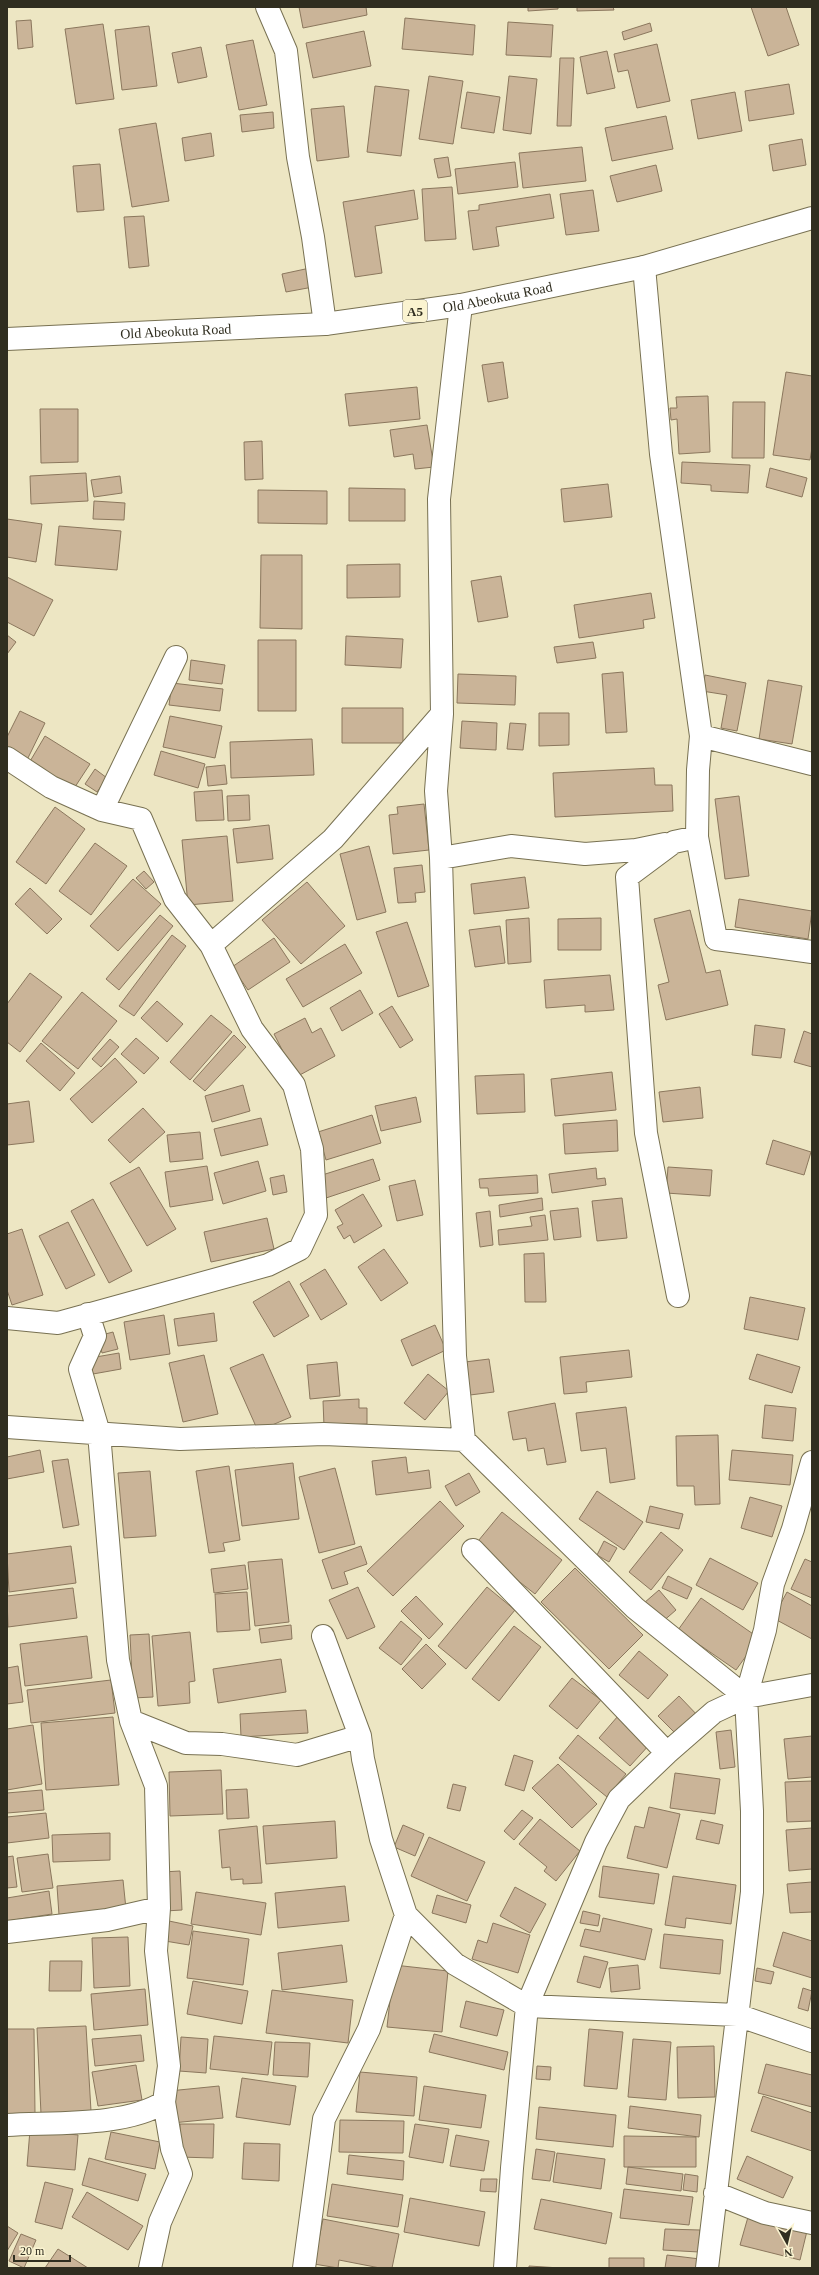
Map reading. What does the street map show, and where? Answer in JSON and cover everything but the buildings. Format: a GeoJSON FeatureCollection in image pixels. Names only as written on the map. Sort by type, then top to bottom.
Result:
{"type":"FeatureCollection","features":[{"type":"Feature","properties":{"kind":"main road"},"geometry":{"type":"LineString","coordinates":[[267,7],[286,51],[298,157],[313,237],[325,324]]}},
{"type":"Feature","properties":{"kind":"main road","name":"Old Abeokuta Road"},"geometry":{"type":"LineString","coordinates":[[7,339],[325,324],[461,305],[644,267],[812,218]]}},
{"type":"Feature","properties":{"kind":"main road"},"geometry":{"type":"LineString","coordinates":[[644,267],[661,454],[701,736],[698,777],[697,837],[716,938],[812,952]]}},
{"type":"Feature","properties":{"kind":"main road"},"geometry":{"type":"LineString","coordinates":[[461,305],[439,499],[442,714],[436,791],[441,858],[455,1356],[464,1440],[634,1608],[746,1697]]}},
{"type":"Feature","properties":{"kind":"main road"},"geometry":{"type":"LineString","coordinates":[[102,810],[176,657]]}},
{"type":"Feature","properties":{"kind":"main road"},"geometry":{"type":"LineString","coordinates":[[211,945],[333,839],[442,714]]}},
{"type":"Feature","properties":{"kind":"main road"},"geometry":{"type":"LineString","coordinates":[[701,736],[812,764]]}},
{"type":"Feature","properties":{"kind":"main road"},"geometry":{"type":"LineString","coordinates":[[7,758],[51,787],[102,810],[141,819],[175,899],[211,945],[252,1028],[294,1085],[312,1148],[316,1215],[300,1249],[268,1265],[58,1323],[7,1318]]}},
{"type":"Feature","properties":{"kind":"main road"},"geometry":{"type":"LineString","coordinates":[[441,858],[511,846],[585,854],[636,850],[697,837]]}},
{"type":"Feature","properties":{"kind":"main road"},"geometry":{"type":"LineString","coordinates":[[674,842],[627,877],[646,1133],[678,1296]]}},
{"type":"Feature","properties":{"kind":"main road"},"geometry":{"type":"LineString","coordinates":[[88,1314],[95,1336],[80,1369],[99,1433],[118,1660],[131,1721],[156,1786],[159,1908],[156,1951],[169,2066],[164,2102],[172,2149],[181,2174],[160,2222],[150,2268]]}},
{"type":"Feature","properties":{"kind":"main road"},"geometry":{"type":"LineString","coordinates":[[7,1428],[180,1439],[324,1434],[464,1440]]}},
{"type":"Feature","properties":{"kind":"main road"},"geometry":{"type":"LineString","coordinates":[[707,2268],[752,1892],[752,1811],[746,1697],[765,1630],[773,1584],[793,1529],[812,1462]]}},
{"type":"Feature","properties":{"kind":"main road"},"geometry":{"type":"LineString","coordinates":[[473,1550],[666,1753]]}},
{"type":"Feature","properties":{"kind":"main road"},"geometry":{"type":"LineString","coordinates":[[323,1636],[360,1736],[362,1759],[381,1840],[406,1915],[455,1964],[528,2006],[737,2015],[812,2041]]}},
{"type":"Feature","properties":{"kind":"main road"},"geometry":{"type":"LineString","coordinates":[[505,2268],[512,2168],[528,2006],[596,1842],[619,1799],[666,1753],[714,1712],[746,1697],[812,1684]]}},
{"type":"Feature","properties":{"kind":"main road"},"geometry":{"type":"LineString","coordinates":[[131,1721],[186,1743],[222,1744],[297,1755],[360,1736]]}},
{"type":"Feature","properties":{"kind":"main road"},"geometry":{"type":"LineString","coordinates":[[7,1932],[107,1920],[159,1908]]}},
{"type":"Feature","properties":{"kind":"main road"},"geometry":{"type":"LineString","coordinates":[[304,2268],[324,2119],[368,2029],[406,1915]]}},
{"type":"Feature","properties":{"kind":"main road"},"geometry":{"type":"LineString","coordinates":[[7,2125],[122,2118],[150,2111],[164,2102]]}},
{"type":"Feature","properties":{"kind":"main road"},"geometry":{"type":"LineString","coordinates":[[715,2193],[765,2213],[812,2223]]}}]}
